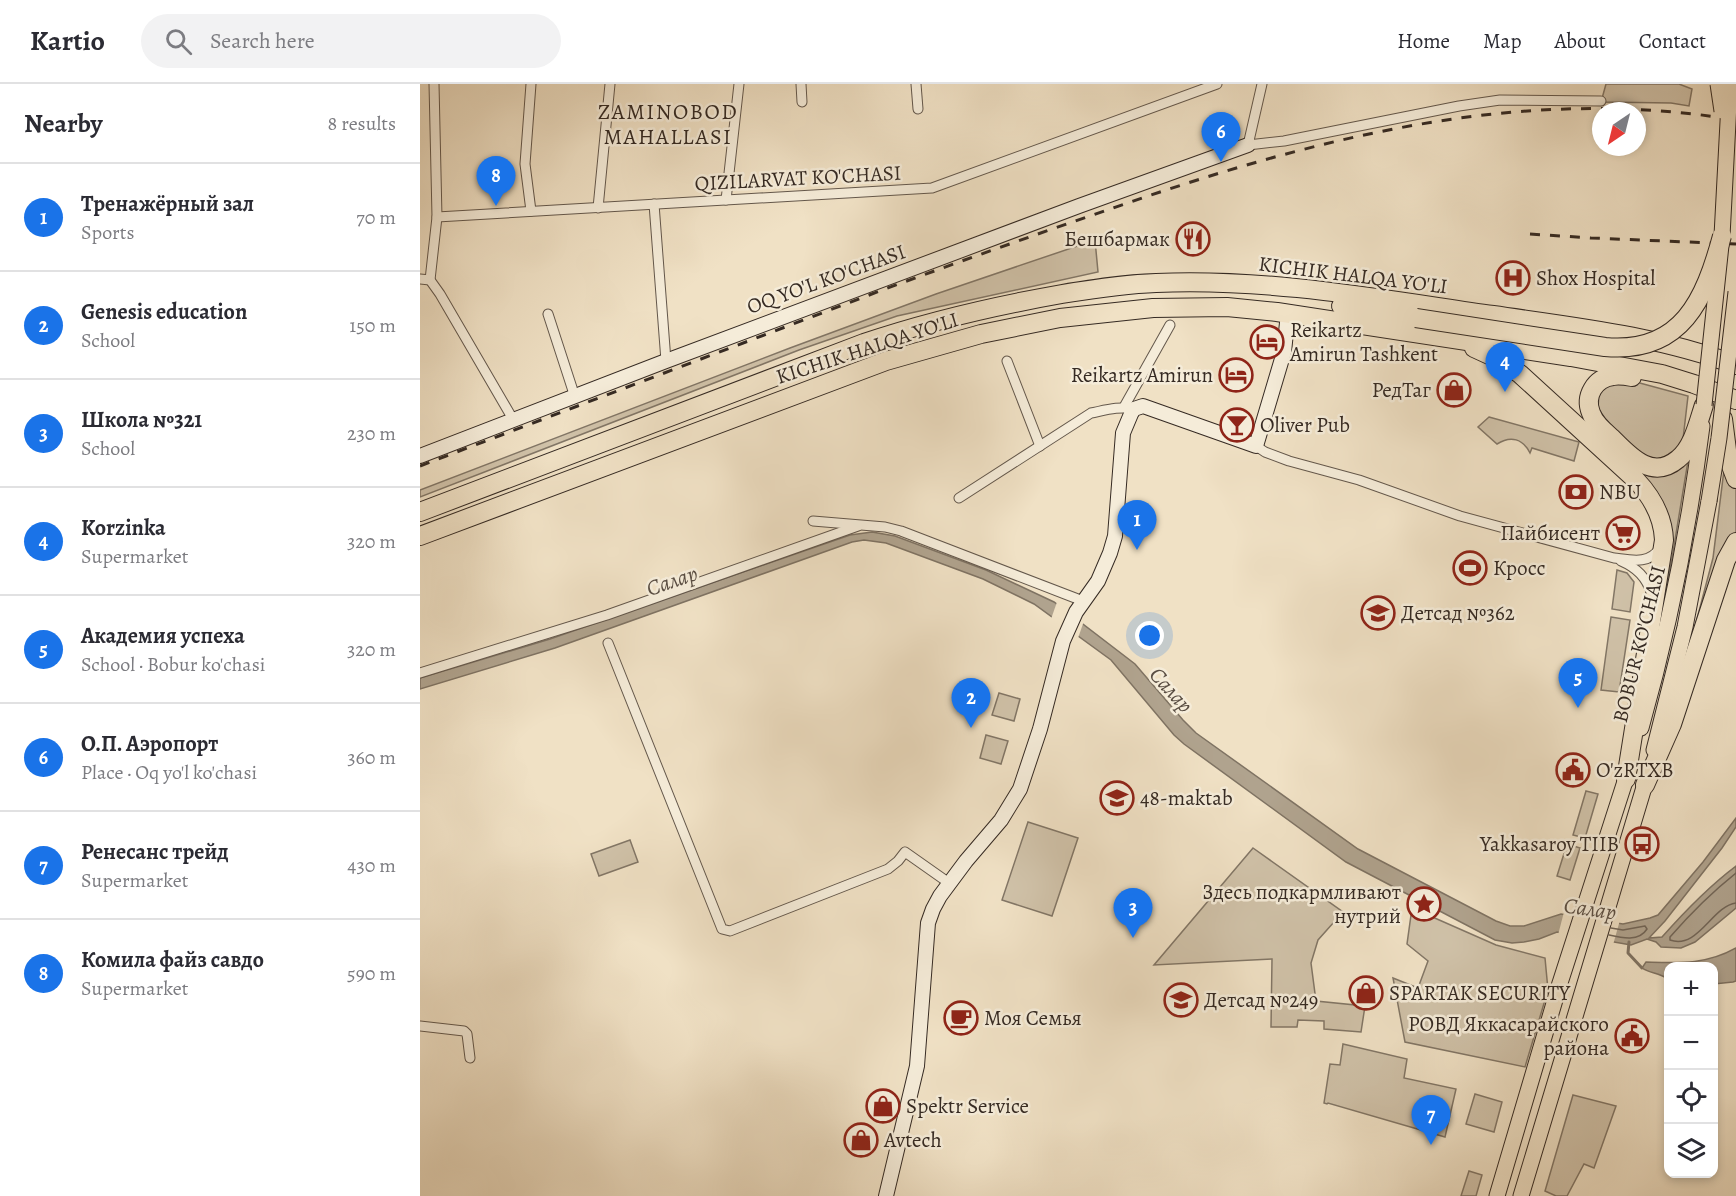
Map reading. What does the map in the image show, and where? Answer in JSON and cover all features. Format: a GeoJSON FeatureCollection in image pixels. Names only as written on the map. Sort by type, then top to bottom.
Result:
{"type":"FeatureCollection","features":[{"type":"Feature","properties":{"kind":"highway"},"geometry":{"type":"LineString","coordinates":[[1290,299],[1624,348],[1643,345],[1661,338],[1673,330],[1692,311],[1712,273],[1722,236]]}},
{"type":"Feature","properties":{"kind":"highway","name":"KICHIK HALQA YO'LI"},"geometry":{"type":"LineString","coordinates":[[420,512],[864,343],[918,326],[1006,304],[1120,286],[1178,282],[1245,285],[1290,299],[1452,338],[1662,374],[1718,401]]}},
{"type":"Feature","properties":{"kind":"highway","name":"KICHIK HALQA YO'LI"},"geometry":{"type":"LineString","coordinates":[[420,536],[886,361],[952,341],[1060,318],[1170,307],[1227,307],[1290,299],[1519,319],[1657,341],[1736,365]]}},
{"type":"Feature","properties":{"kind":"highway"},"geometry":{"type":"LineString","coordinates":[[1452,338],[1515,369],[1629,473],[1646,490],[1656,506],[1664,540],[1626,779]]}},
{"type":"Feature","properties":{"kind":"highway"},"geometry":{"type":"LineString","coordinates":[[1617,375],[1718,401],[1683,454],[1671,464],[1656,467],[1644,465],[1633,459],[1595,422],[1589,408],[1589,398],[1594,387],[1601,380],[1617,375]]}},
{"type":"Feature","properties":{"kind":"highway"},"geometry":{"type":"LineString","coordinates":[[1718,401],[1728,458],[1736,478]]}},
{"type":"Feature","properties":{"kind":"highway"},"geometry":{"type":"LineString","coordinates":[[1645,785],[1672,724],[1726,560],[1736,542]]}},
{"type":"Feature","properties":{"kind":"main road"},"geometry":{"type":"LineString","coordinates":[[1719,84],[1726,177]]}},
{"type":"Feature","properties":{"kind":"main road","name":"BOBUR KO'CHASI"},"geometry":{"type":"LineString","coordinates":[[1497,1196],[1560,982],[1626,779],[1654,683],[1691,498],[1718,401],[1716,308],[1726,177],[1730,84]]}},
{"type":"Feature","properties":{"kind":"main road","name":"BOBUR KO'CHASI"},"geometry":{"type":"LineString","coordinates":[[1521,1196],[1645,785],[1685,627],[1709,501],[1718,401],[1736,292]]}},
{"type":"Feature","properties":{"kind":"main road"},"geometry":{"type":"LineString","coordinates":[[1560,982],[1566,978],[1573,978],[1582,990]]}},
{"type":"Feature","properties":{"kind":"street"},"geometry":{"type":"LineString","coordinates":[[434,84],[437,217],[425,279],[440,294],[514,421]]}},
{"type":"Feature","properties":{"kind":"street"},"geometry":{"type":"LineString","coordinates":[[531,84],[525,164],[531,211]]}},
{"type":"Feature","properties":{"kind":"street"},"geometry":{"type":"LineString","coordinates":[[598,208],[610,84]]}},
{"type":"Feature","properties":{"kind":"street"},"geometry":{"type":"LineString","coordinates":[[726,200],[739,84]]}},
{"type":"Feature","properties":{"kind":"street"},"geometry":{"type":"LineString","coordinates":[[801,84],[802,102]]}},
{"type":"Feature","properties":{"kind":"street"},"geometry":{"type":"LineString","coordinates":[[916,84],[918,110]]}},
{"type":"Feature","properties":{"kind":"street","name":"QIZILARVAT KO'CHASI"},"geometry":{"type":"LineString","coordinates":[[437,217],[933,188],[1216,84]]}},
{"type":"Feature","properties":{"kind":"street"},"geometry":{"type":"LineString","coordinates":[[1263,84],[1248,145],[1284,141],[1500,100],[1601,101]]}},
{"type":"Feature","properties":{"kind":"street","name":"OQ YO'L KO'CHASI"},"geometry":{"type":"LineString","coordinates":[[420,456],[666,361],[1248,145]]}},
{"type":"Feature","properties":{"kind":"street"},"geometry":{"type":"LineString","coordinates":[[654,204],[666,361]]}},
{"type":"Feature","properties":{"kind":"street"},"geometry":{"type":"LineString","coordinates":[[1256,446],[1284,352],[1290,299]]}},
{"type":"Feature","properties":{"kind":"street"},"geometry":{"type":"LineString","coordinates":[[548,314],[575,397]]}},
{"type":"Feature","properties":{"kind":"street"},"geometry":{"type":"LineString","coordinates":[[886,1196],[917,1066],[928,923],[933,909],[949,883],[1001,820],[1020,789],[1040,729],[1065,636],[1080,606],[1098,581],[1110,553],[1115,536],[1123,433],[1130,410],[1170,325]]}},
{"type":"Feature","properties":{"kind":"street"},"geometry":{"type":"LineString","coordinates":[[1007,361],[1040,446]]}},
{"type":"Feature","properties":{"kind":"street"},"geometry":{"type":"LineString","coordinates":[[959,498],[1091,413],[1130,410],[1143,406],[1256,446],[1288,461],[1359,480],[1460,516],[1614,558],[1632,566],[1641,574],[1650,589],[1654,604]]}},
{"type":"Feature","properties":{"kind":"street"},"geometry":{"type":"LineString","coordinates":[[813,521],[885,527],[901,531],[1080,606]]}},
{"type":"Feature","properties":{"kind":"street"},"geometry":{"type":"LineString","coordinates":[[420,673],[607,615],[858,526]]}},
{"type":"Feature","properties":{"kind":"street"},"geometry":{"type":"LineString","coordinates":[[1614,558],[1647,559],[1657,554],[1664,540]]}},
{"type":"Feature","properties":{"kind":"street"},"geometry":{"type":"LineString","coordinates":[[608,643],[720,927],[724,931],[730,931],[888,869],[905,852],[949,883]]}},
{"type":"Feature","properties":{"kind":"street"},"geometry":{"type":"LineString","coordinates":[[420,1026],[464,1031],[467,1034],[470,1058]]}},
{"type":"Feature","properties":{"kind":"shaded area"},"geometry":{"type":"Polygon","coordinates":[[[1606,84],[1679,84],[1692,89],[1689,106],[1671,103],[1601,102],[1606,84]]]}},
{"type":"Feature","properties":{"kind":"shaded area"},"geometry":{"type":"Polygon","coordinates":[[[1095,240],[1098,272],[897,316],[799,350],[420,497],[420,490],[790,348],[936,294],[1095,240]]]}},
{"type":"Feature","properties":{"kind":"shaded area"},"geometry":{"type":"Polygon","coordinates":[[[1625,379],[1688,396],[1683,439],[1679,447],[1663,458],[1644,457],[1608,425],[1598,408],[1599,395],[1607,381],[1625,379]]]}},
{"type":"Feature","properties":{"kind":"shaded area"},"geometry":{"type":"Polygon","coordinates":[[[1489,417],[1579,442],[1574,461],[1532,448],[1530,453],[1524,444],[1512,439],[1497,444],[1478,427],[1489,417]]]}},
{"type":"Feature","properties":{"kind":"shaded area"},"geometry":{"type":"Polygon","coordinates":[[[1688,461],[1660,618],[1669,540],[1632,468],[1688,461]]]}},
{"type":"Feature","properties":{"kind":"shaded area"},"geometry":{"type":"Polygon","coordinates":[[[1724,470],[1736,489],[1736,534],[1688,653],[1713,558],[1724,470]]]}},
{"type":"Feature","properties":{"kind":"shaded area"},"geometry":{"type":"Polygon","coordinates":[[[1617,570],[1627,573],[1634,582],[1630,612],[1612,609],[1617,570]]]}},
{"type":"Feature","properties":{"kind":"shaded area"},"geometry":{"type":"Polygon","coordinates":[[[1611,617],[1630,620],[1619,692],[1601,690],[1611,617]]]}},
{"type":"Feature","properties":{"kind":"shaded area"},"geometry":{"type":"Polygon","coordinates":[[[999,693],[1020,699],[1014,721],[992,715],[999,693]]]}},
{"type":"Feature","properties":{"kind":"shaded area"},"geometry":{"type":"Polygon","coordinates":[[[986,735],[1008,741],[1001,764],[980,758],[986,735]]]}},
{"type":"Feature","properties":{"kind":"shaded area"},"geometry":{"type":"Polygon","coordinates":[[[1586,791],[1598,794],[1585,838],[1573,835],[1586,791]]]}},
{"type":"Feature","properties":{"kind":"shaded area"},"geometry":{"type":"Polygon","coordinates":[[[1028,822],[1078,838],[1052,916],[1002,900],[1028,822]]]}},
{"type":"Feature","properties":{"kind":"shaded area"},"geometry":{"type":"Polygon","coordinates":[[[630,840],[638,862],[599,876],[591,854],[630,840]]]}},
{"type":"Feature","properties":{"kind":"shaded area"},"geometry":{"type":"Polygon","coordinates":[[[1567,844],[1580,848],[1570,880],[1557,876],[1567,844]]]}},
{"type":"Feature","properties":{"kind":"shaded area"},"geometry":{"type":"Polygon","coordinates":[[[1253,848],[1343,912],[1318,940],[1311,963],[1316,1001],[1365,1006],[1361,1032],[1324,1029],[1324,1021],[1298,1020],[1297,1027],[1271,1027],[1272,959],[1154,965],[1253,848]]]}},
{"type":"Feature","properties":{"kind":"shaded area"},"geometry":{"type":"Polygon","coordinates":[[[1412,908],[1496,945],[1545,958],[1548,990],[1525,1067],[1405,1042],[1393,978],[1418,988],[1428,961],[1407,944],[1412,908]]]}},
{"type":"Feature","properties":{"kind":"shaded area"},"geometry":{"type":"Polygon","coordinates":[[[1343,1044],[1407,1059],[1404,1078],[1456,1089],[1445,1137],[1324,1103],[1330,1064],[1340,1065],[1343,1044]]]}},
{"type":"Feature","properties":{"kind":"shaded area"},"geometry":{"type":"Polygon","coordinates":[[[1475,1094],[1502,1102],[1494,1132],[1466,1124],[1475,1094]]]}},
{"type":"Feature","properties":{"kind":"shaded area"},"geometry":{"type":"Polygon","coordinates":[[[1573,1095],[1616,1106],[1594,1168],[1584,1164],[1567,1196],[1556,1196],[1545,1191],[1573,1095]]]}},
{"type":"Feature","properties":{"kind":"shaded area"},"geometry":{"type":"Polygon","coordinates":[[[1469,1171],[1482,1175],[1476,1196],[1461,1196],[1469,1171]]]}},
{"type":"Feature","properties":{"kind":"water","name":"Салар"},"geometry":{"type":"Polygon","coordinates":[[[872,532],[895,536],[986,570],[1054,602],[1135,664],[1196,733],[1358,849],[1496,921],[1510,926],[1524,926],[1561,914],[1623,924],[1658,915],[1703,862],[1736,818],[1736,827],[1722,848],[1649,938],[1662,937],[1697,900],[1736,866],[1736,908],[1695,942],[1681,948],[1661,947],[1656,942],[1647,939],[1631,945],[1557,932],[1524,942],[1512,943],[1495,940],[1346,862],[1184,744],[1111,660],[1034,604],[983,579],[886,543],[864,540],[852,542],[555,648],[420,689],[420,678],[550,639],[850,535],[872,532]]]}},
{"type":"Feature","properties":{"kind":"water"},"geometry":{"type":"Polygon","coordinates":[[[1736,948],[1736,981],[1718,984],[1718,962],[1681,962],[1714,958],[1736,948]]]}},
{"type":"Feature","properties":{"kind":"water"},"geometry":{"type":"Polygon","coordinates":[[[1646,962],[1664,962],[1664,977],[1642,968],[1646,962]]]}},
{"type":"Feature","properties":{"kind":"pier"},"geometry":{"type":"Polygon","coordinates":[[[1057,602],[1084,621],[1078,638],[1051,619],[1057,602]]]}},
{"type":"Feature","properties":{"kind":"pier"},"geometry":{"type":"Polygon","coordinates":[[[1564,912],[1620,920],[1613,945],[1558,935],[1564,912]]]}},
{"type":"Feature","properties":{"kind":"waterway"},"geometry":{"type":"LineString","coordinates":[[1629,942],[1628,953],[1642,968]]}},
{"type":"Feature","properties":{"kind":"railway"},"geometry":{"type":"LineString","coordinates":[[1721,84],[1736,90]]}},
{"type":"Feature","properties":{"kind":"railway"},"geometry":{"type":"LineString","coordinates":[[420,466],[942,268],[1113,208],[1265,160],[1342,140],[1420,124],[1498,114],[1576,109],[1656,111],[1736,120]]}},
{"type":"Feature","properties":{"kind":"railway"},"geometry":{"type":"LineString","coordinates":[[1530,234],[1736,244]]}},
{"type":"Feature","properties":{"kind":"place","name":"О.П. Аэропорт"},"geometry":{"type":"Point","coordinates":[1221,162]}},
{"type":"Feature","properties":{"kind":"place","name":"Комила файз савдо"},"geometry":{"type":"Point","coordinates":[496,206]}},
{"type":"Feature","properties":{"kind":"place","name":"Бешбармак"},"geometry":{"type":"Point","coordinates":[1193,239]}},
{"type":"Feature","properties":{"kind":"place","name":"Shox Hospital"},"geometry":{"type":"Point","coordinates":[1513,278]}},
{"type":"Feature","properties":{"kind":"place","name":"Reikartz Amirun Tashkent"},"geometry":{"type":"Point","coordinates":[1267,342]}},
{"type":"Feature","properties":{"kind":"place","name":"Reikartz Amirun"},"geometry":{"type":"Point","coordinates":[1236,375]}},
{"type":"Feature","properties":{"kind":"place","name":"РедТаг"},"geometry":{"type":"Point","coordinates":[1454,390]}},
{"type":"Feature","properties":{"kind":"place","name":"Korzinka"},"geometry":{"type":"Point","coordinates":[1505,392]}},
{"type":"Feature","properties":{"kind":"place","name":"Oliver Pub"},"geometry":{"type":"Point","coordinates":[1237,425]}},
{"type":"Feature","properties":{"kind":"place","name":"NBU"},"geometry":{"type":"Point","coordinates":[1576,492]}},
{"type":"Feature","properties":{"kind":"place","name":"Пайбисент"},"geometry":{"type":"Point","coordinates":[1623,533]}},
{"type":"Feature","properties":{"kind":"place","name":"Тренажёрный зал"},"geometry":{"type":"Point","coordinates":[1137,550]}},
{"type":"Feature","properties":{"kind":"place","name":"Кросс"},"geometry":{"type":"Point","coordinates":[1470,568]}},
{"type":"Feature","properties":{"kind":"place","name":"Детсад №362"},"geometry":{"type":"Point","coordinates":[1378,613]}},
{"type":"Feature","properties":{"kind":"place","name":"Академия успеха"},"geometry":{"type":"Point","coordinates":[1578,708]}},
{"type":"Feature","properties":{"kind":"place","name":"Genesis education"},"geometry":{"type":"Point","coordinates":[971,728]}},
{"type":"Feature","properties":{"kind":"place","name":"O'zRTXB"},"geometry":{"type":"Point","coordinates":[1573,770]}},
{"type":"Feature","properties":{"kind":"place","name":"48-maktab"},"geometry":{"type":"Point","coordinates":[1117,798]}},
{"type":"Feature","properties":{"kind":"place","name":"Yakkasaroy TIIB"},"geometry":{"type":"Point","coordinates":[1642,844]}},
{"type":"Feature","properties":{"kind":"place","name":"Здесь подкармливают нутрий"},"geometry":{"type":"Point","coordinates":[1424,904]}},
{"type":"Feature","properties":{"kind":"place","name":"Школа №321"},"geometry":{"type":"Point","coordinates":[1133,938]}},
{"type":"Feature","properties":{"kind":"place","name":"SPARTAK SECURITY"},"geometry":{"type":"Point","coordinates":[1366,993]}},
{"type":"Feature","properties":{"kind":"place","name":"Детсад №249"},"geometry":{"type":"Point","coordinates":[1181,1000]}},
{"type":"Feature","properties":{"kind":"place","name":"Моя Семья"},"geometry":{"type":"Point","coordinates":[961,1018]}},
{"type":"Feature","properties":{"kind":"place","name":"РОВД Яккасарайского района"},"geometry":{"type":"Point","coordinates":[1632,1036]}},
{"type":"Feature","properties":{"kind":"place","name":"Spektr Service"},"geometry":{"type":"Point","coordinates":[883,1106]}},
{"type":"Feature","properties":{"kind":"place","name":"Avtech"},"geometry":{"type":"Point","coordinates":[861,1140]}},
{"type":"Feature","properties":{"kind":"place","name":"Ренесанс трейд"},"geometry":{"type":"Point","coordinates":[1431,1145]}},
{"type":"Feature","properties":{"kind":"district","name":"ZAMINOBOD MAHALLASI"},"geometry":{"type":"Point","coordinates":[668,124]}}]}
